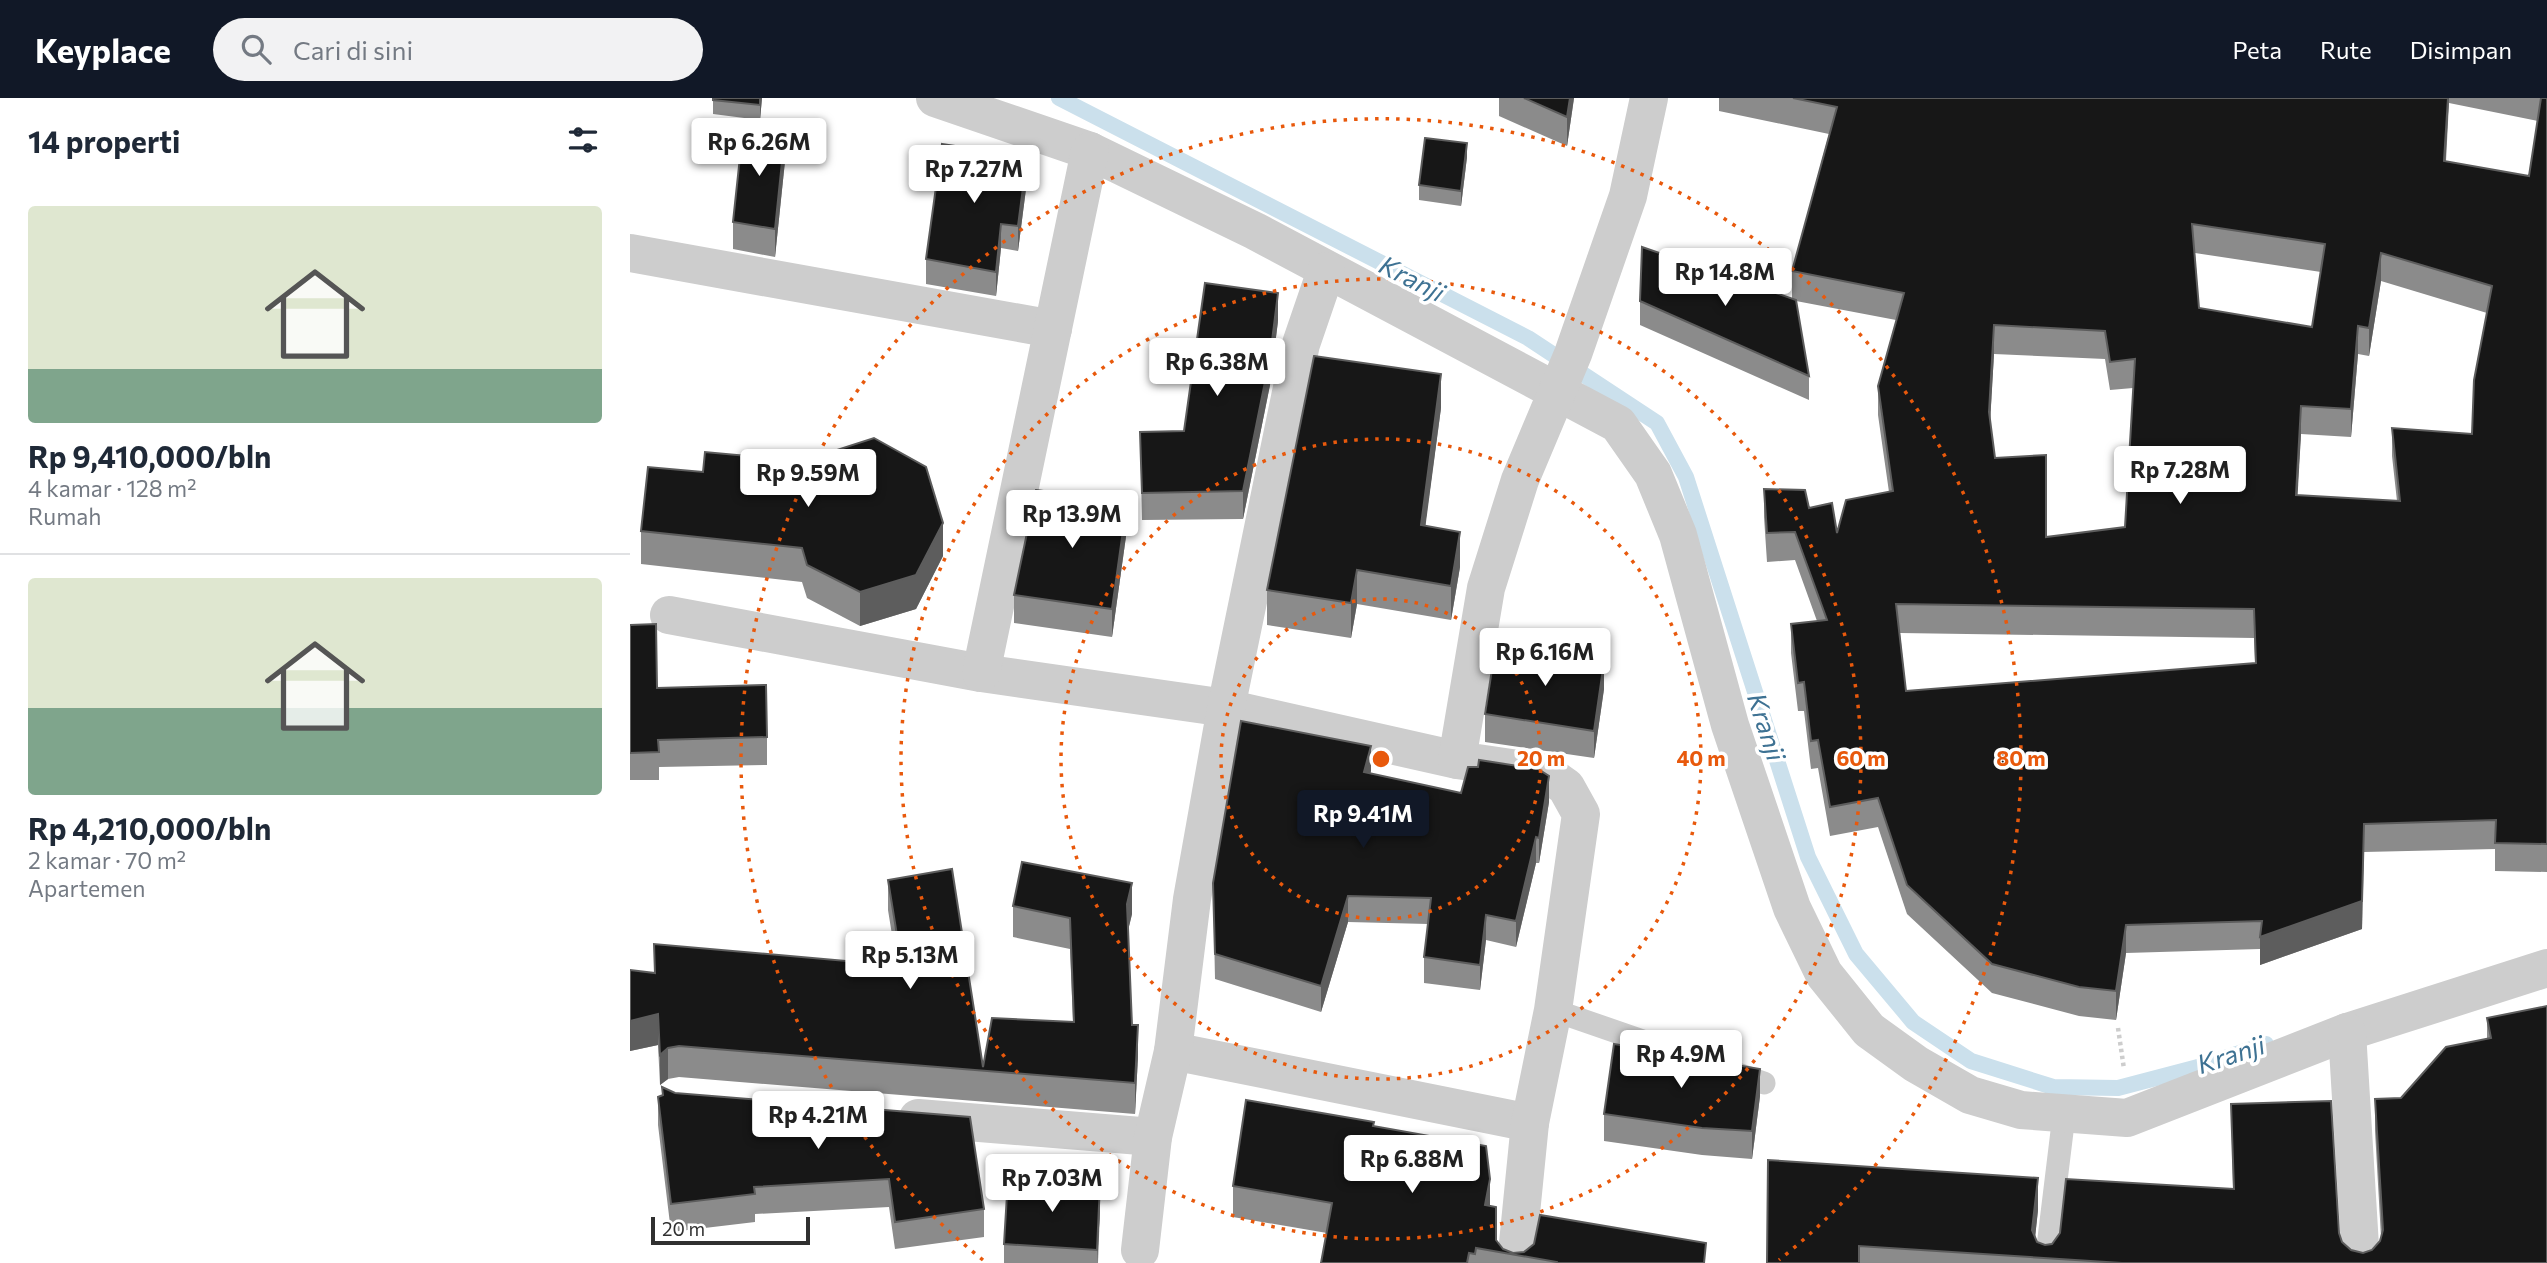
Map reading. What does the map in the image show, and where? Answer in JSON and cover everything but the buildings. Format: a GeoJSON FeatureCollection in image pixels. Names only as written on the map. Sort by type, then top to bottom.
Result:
{"type":"FeatureCollection","features":[{"type":"Feature","properties":{"kind":"street"},"geometry":{"type":"LineString","coordinates":[[935,98],[1090,151],[1255,231],[1326,271],[1562,377],[1618,424],[1653,474],[1678,535],[1730,725],[1787,895],[1824,974],[1869,1030],[1927,1070],[1970,1095],[2021,1110],[2127,1118],[2347,1032],[2547,968]]}},
{"type":"Feature","properties":{"kind":"street"},"geometry":{"type":"LineString","coordinates":[[1457,760],[1486,588],[1520,480],[1562,377],[1628,196],[1649,98]]}},
{"type":"Feature","properties":{"kind":"street"},"geometry":{"type":"LineString","coordinates":[[981,673],[1090,151]]}},
{"type":"Feature","properties":{"kind":"street"},"geometry":{"type":"LineString","coordinates":[[630,253],[1053,329]]}},
{"type":"Feature","properties":{"kind":"street"},"geometry":{"type":"LineString","coordinates":[[1140,1250],[1153,1137],[1173,1051],[1192,899],[1226,708],[1301,344],[1326,271]]}},
{"type":"Feature","properties":{"kind":"street"},"geometry":{"type":"LineString","coordinates":[[669,615],[981,673],[1226,708],[1457,760],[1546,773],[1566,788],[1581,814],[1553,1010],[1530,1123],[1516,1263]]}},
{"type":"Feature","properties":{"kind":"street"},"geometry":{"type":"LineString","coordinates":[[2347,1032],[2361,1263]]}},
{"type":"Feature","properties":{"kind":"street"},"geometry":{"type":"LineString","coordinates":[[1173,1051],[1530,1123]]}},
{"type":"Feature","properties":{"kind":"street"},"geometry":{"type":"LineString","coordinates":[[881,1116],[1153,1137]]}},
{"type":"Feature","properties":{"kind":"lane"},"geometry":{"type":"LineString","coordinates":[[1553,1010],[1764,1083]]}},
{"type":"Feature","properties":{"kind":"lane"},"geometry":{"type":"LineString","coordinates":[[2046,1263],[2064,1115]]}},
{"type":"Feature","properties":{"kind":"path"},"geometry":{"type":"LineString","coordinates":[[2118,1028],[2123,1057]]}},
{"type":"Feature","properties":{"kind":"waterway","name":"Kranji"},"geometry":{"type":"LineString","coordinates":[[1059,98],[1528,338],[1657,423],[1686,477],[1808,857],[1856,954],[1913,1022],[1971,1061],[2053,1087],[2118,1088],[2198,1067],[2266,1044]]}}]}
